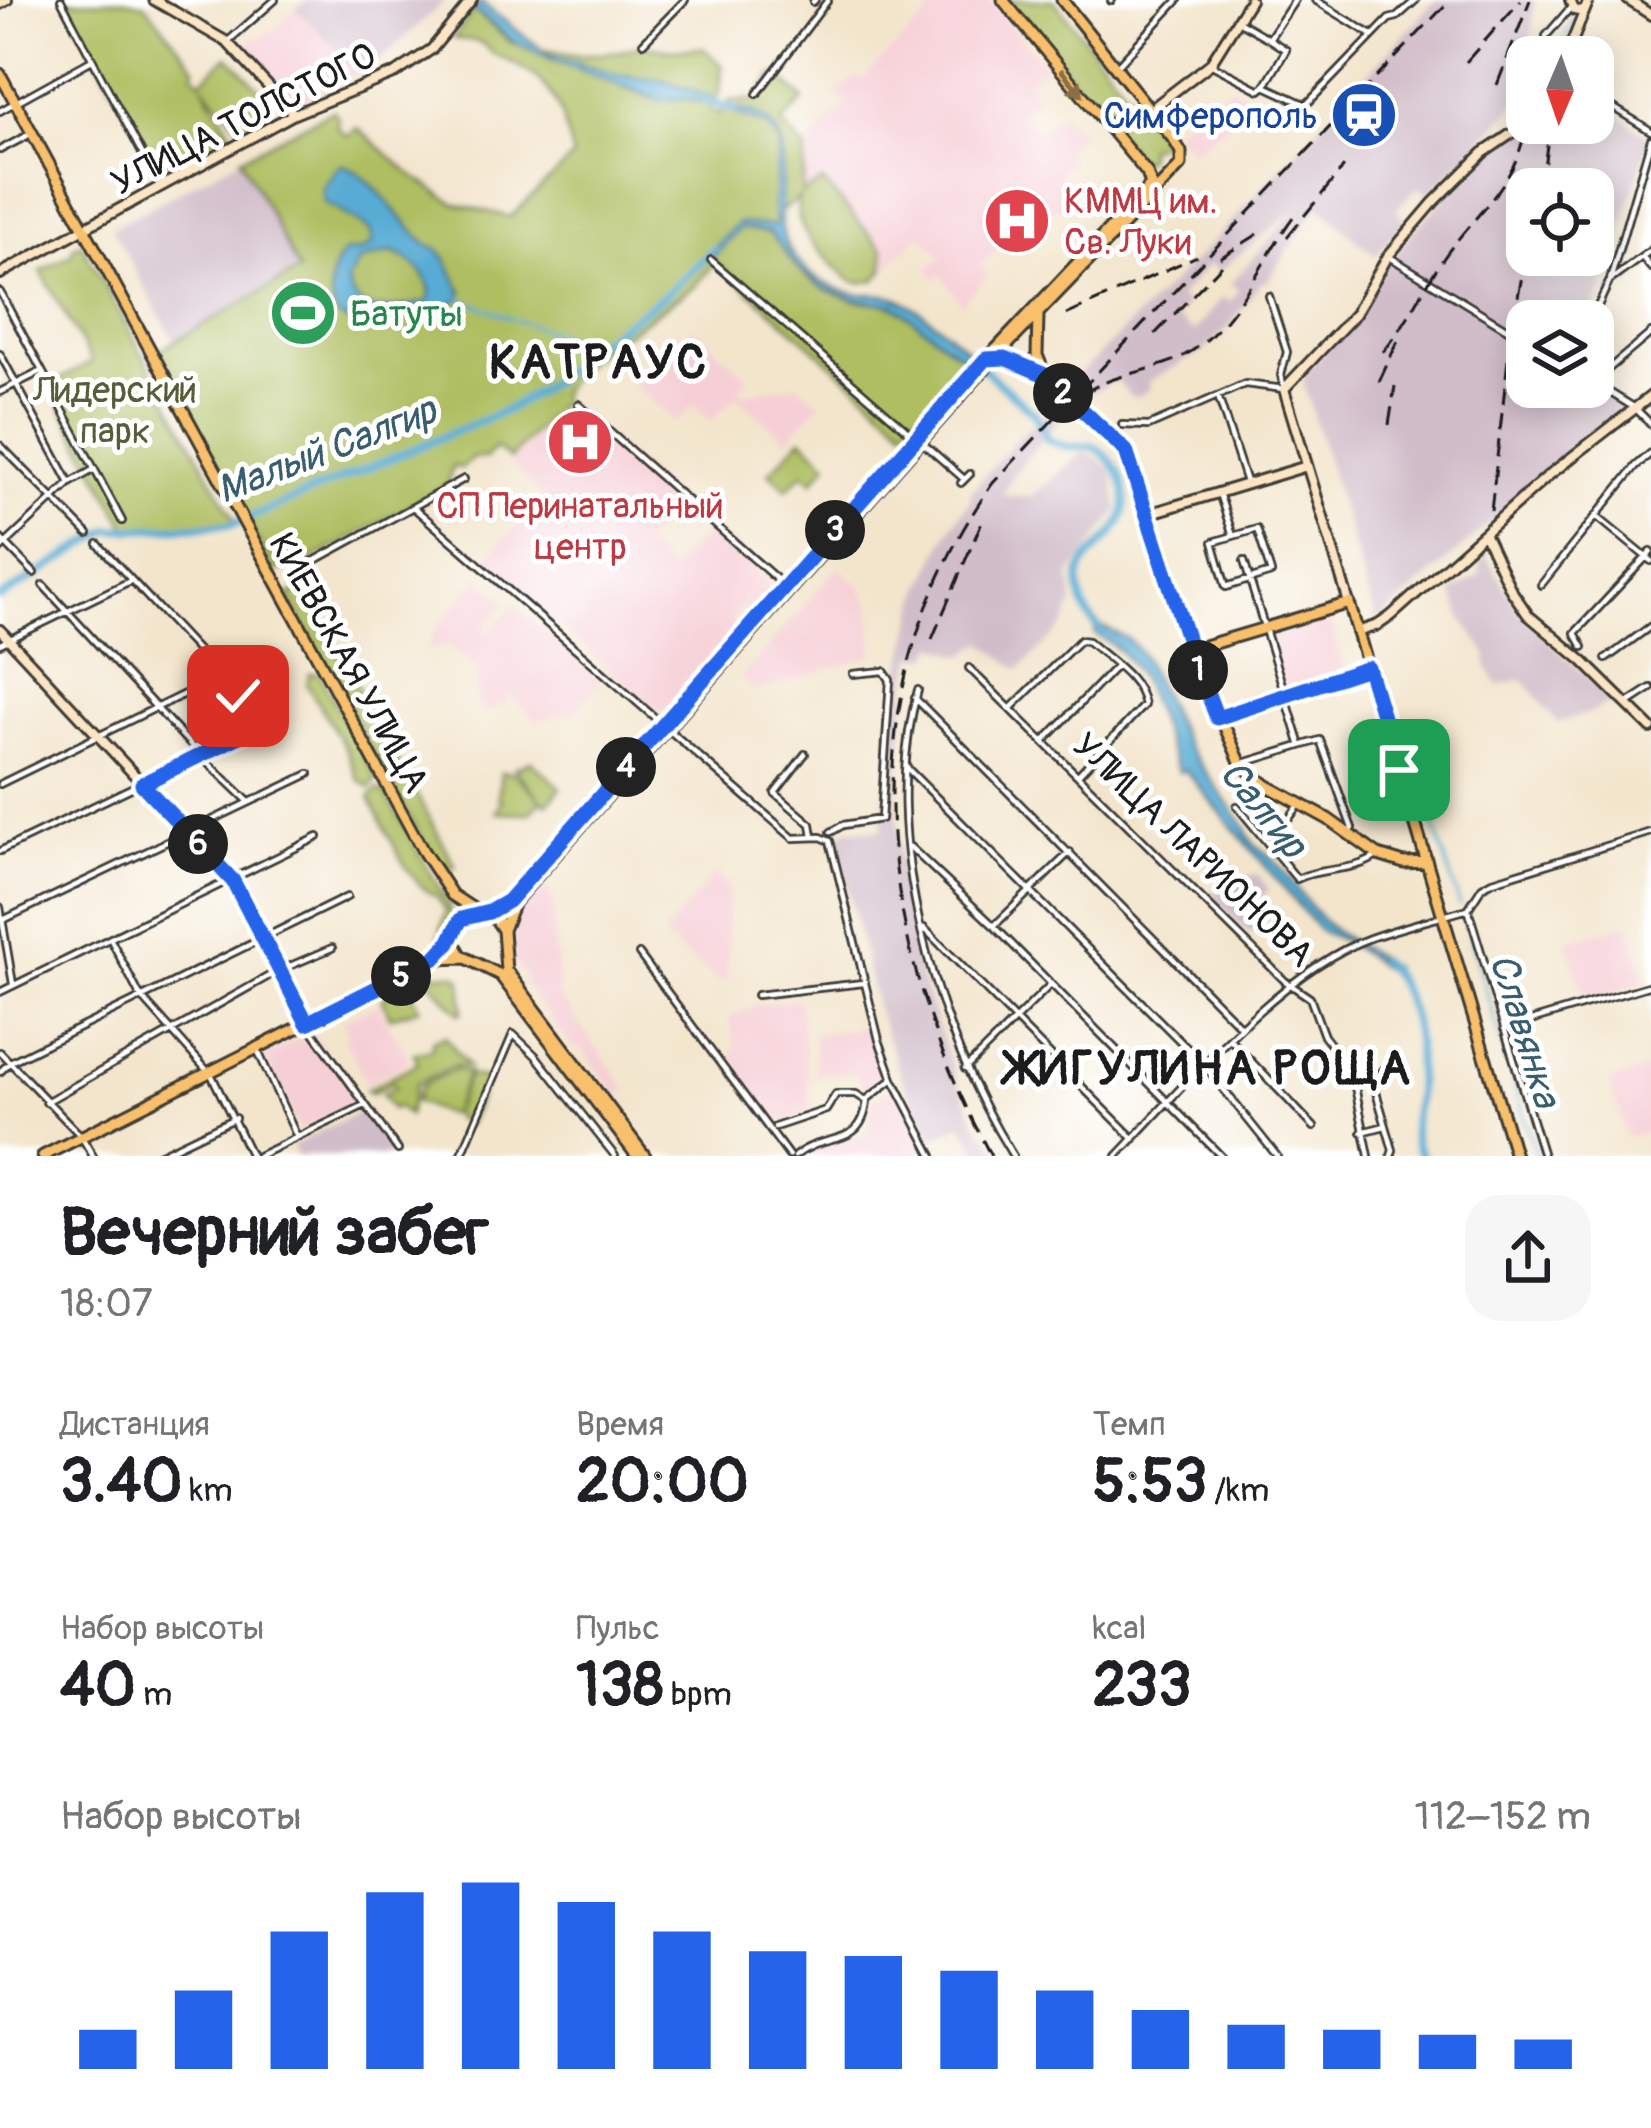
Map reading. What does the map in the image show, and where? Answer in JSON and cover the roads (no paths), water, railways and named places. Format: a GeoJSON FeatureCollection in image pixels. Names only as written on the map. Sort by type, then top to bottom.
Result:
{"type":"FeatureCollection","features":[{"type":"Feature","properties":{"kind":"main road","name":"УЛИЦА ТОЛСТОГО"},"geometry":{"type":"LineString","coordinates":[[0,274],[294,114],[415,62],[472,0]]}},
{"type":"Feature","properties":{"kind":"main road"},"geometry":{"type":"LineString","coordinates":[[990,360],[1040,300],[1150,190],[1150,179],[1003,0]]}},
{"type":"Feature","properties":{"kind":"main road"},"geometry":{"type":"LineString","coordinates":[[43,1156],[434,959],[490,958],[514,902],[916,438],[1183,162],[1181,152],[1150,110],[1062,0]]}},
{"type":"Feature","properties":{"kind":"main road"},"geometry":{"type":"LineString","coordinates":[[1150,110],[1210,64],[1250,0]]}},
{"type":"Feature","properties":{"kind":"main road"},"geometry":{"type":"LineString","coordinates":[[1574,36],[1589,0]]}},
{"type":"Feature","properties":{"kind":"main road"},"geometry":{"type":"LineString","coordinates":[[1628,0],[1651,15]]}},
{"type":"Feature","properties":{"kind":"main road"},"geometry":{"type":"LineString","coordinates":[[159,2],[227,42],[294,114]]}},
{"type":"Feature","properties":{"kind":"main road"},"geometry":{"type":"LineString","coordinates":[[1571,3],[1584,12]]}},
{"type":"Feature","properties":{"kind":"main road","name":"КИЕВСКАЯ УЛИЦА"},"geometry":{"type":"LineString","coordinates":[[0,74],[423,851],[452,895],[480,912]]}},
{"type":"Feature","properties":{"kind":"main road"},"geometry":{"type":"LineString","coordinates":[[1506,137],[1483,153],[1433,203],[1388,256],[1355,314],[1284,389],[1515,1156]]}},
{"type":"Feature","properties":{"kind":"main road"},"geometry":{"type":"LineString","coordinates":[[1040,300],[1037,355],[1045,375],[1126,451],[1191,650],[1241,764],[1266,785],[1378,855],[1404,863],[1426,862]]}},
{"type":"Feature","properties":{"kind":"main road"},"geometry":{"type":"LineString","coordinates":[[990,360],[1045,375]]}},
{"type":"Feature","properties":{"kind":"main road"},"geometry":{"type":"LineString","coordinates":[[787,588],[976,374]]}},
{"type":"Feature","properties":{"kind":"main road"},"geometry":{"type":"LineString","coordinates":[[1357,632],[1378,626],[1549,475],[1651,395]]}},
{"type":"Feature","properties":{"kind":"main road"},"geometry":{"type":"LineString","coordinates":[[1148,514],[1307,466]]}},
{"type":"Feature","properties":{"kind":"main road"},"geometry":{"type":"LineString","coordinates":[[1484,533],[1510,590],[1528,615],[1651,728]]}},
{"type":"Feature","properties":{"kind":"main road"},"geometry":{"type":"LineString","coordinates":[[1191,650],[1348,603]]}},
{"type":"Feature","properties":{"kind":"main road"},"geometry":{"type":"LineString","coordinates":[[0,630],[5,642],[233,881],[307,1023]]}},
{"type":"Feature","properties":{"kind":"main road"},"geometry":{"type":"LineString","coordinates":[[434,959],[464,917],[508,901],[665,728]]}},
{"type":"Feature","properties":{"kind":"main road","name":"КИЕВСКАЯ УЛИЦА"},"geometry":{"type":"LineString","coordinates":[[452,895],[454,930]]}},
{"type":"Feature","properties":{"kind":"main road"},"geometry":{"type":"LineString","coordinates":[[480,912],[496,918],[506,970],[641,1156]]}},
{"type":"Feature","properties":{"kind":"main road"},"geometry":{"type":"LineString","coordinates":[[454,930],[455,948],[500,975],[641,1156]]}},
{"type":"Feature","properties":{"kind":"street"},"geometry":{"type":"LineString","coordinates":[[61,0],[154,176]]}},
{"type":"Feature","properties":{"kind":"street"},"geometry":{"type":"LineString","coordinates":[[227,42],[275,0]]}},
{"type":"Feature","properties":{"kind":"street"},"geometry":{"type":"LineString","coordinates":[[643,43],[685,0]]}},
{"type":"Feature","properties":{"kind":"street"},"geometry":{"type":"LineString","coordinates":[[757,94],[828,0]]}},
{"type":"Feature","properties":{"kind":"street"},"geometry":{"type":"LineString","coordinates":[[1115,68],[1178,0]]}},
{"type":"Feature","properties":{"kind":"street"},"geometry":{"type":"LineString","coordinates":[[1269,39],[1295,0]]}},
{"type":"Feature","properties":{"kind":"street"},"geometry":{"type":"LineString","coordinates":[[1315,0],[1372,35]]}},
{"type":"Feature","properties":{"kind":"street"},"geometry":{"type":"LineString","coordinates":[[1265,86],[1306,105],[1372,35],[1416,0]]}},
{"type":"Feature","properties":{"kind":"street"},"geometry":{"type":"LineString","coordinates":[[1546,36],[1571,3]]}},
{"type":"Feature","properties":{"kind":"street"},"geometry":{"type":"LineString","coordinates":[[1210,64],[1260,91],[1265,86],[1286,50],[1238,21]]}},
{"type":"Feature","properties":{"kind":"street"},"geometry":{"type":"LineString","coordinates":[[0,111],[92,60]]}},
{"type":"Feature","properties":{"kind":"street"},"geometry":{"type":"LineString","coordinates":[[1601,300],[1651,135],[1614,109]]}},
{"type":"Feature","properties":{"kind":"street"},"geometry":{"type":"LineString","coordinates":[[0,150],[32,133]]}},
{"type":"Feature","properties":{"kind":"street"},"geometry":{"type":"LineString","coordinates":[[1610,280],[1651,250]]}},
{"type":"Feature","properties":{"kind":"street"},"geometry":{"type":"LineString","coordinates":[[1388,256],[1506,328]]}},
{"type":"Feature","properties":{"kind":"street"},"geometry":{"type":"LineString","coordinates":[[1642,257],[1651,268]]}},
{"type":"Feature","properties":{"kind":"street"},"geometry":{"type":"LineString","coordinates":[[711,260],[965,478]]}},
{"type":"Feature","properties":{"kind":"street"},"geometry":{"type":"LineString","coordinates":[[0,292],[122,521]]}},
{"type":"Feature","properties":{"kind":"street"},"geometry":{"type":"LineString","coordinates":[[1122,425],[1150,426],[1245,384],[1284,389],[1287,352],[1270,296]]}},
{"type":"Feature","properties":{"kind":"street"},"geometry":{"type":"LineString","coordinates":[[1614,364],[1651,332]]}},
{"type":"Feature","properties":{"kind":"street"},"geometry":{"type":"LineString","coordinates":[[0,354],[70,482]]}},
{"type":"Feature","properties":{"kind":"street"},"geometry":{"type":"LineString","coordinates":[[0,392],[40,372]]}},
{"type":"Feature","properties":{"kind":"street"},"geometry":{"type":"LineString","coordinates":[[1614,395],[1651,424]]}},
{"type":"Feature","properties":{"kind":"street"},"geometry":{"type":"LineString","coordinates":[[1218,396],[1247,485]]}},
{"type":"Feature","properties":{"kind":"street"},"geometry":{"type":"LineString","coordinates":[[578,404],[787,588]]}},
{"type":"Feature","properties":{"kind":"street"},"geometry":{"type":"LineString","coordinates":[[0,445],[88,534]]}},
{"type":"Feature","properties":{"kind":"street"},"geometry":{"type":"LineString","coordinates":[[1541,585],[1651,453]]}},
{"type":"Feature","properties":{"kind":"street"},"geometry":{"type":"LineString","coordinates":[[34,573],[2,544],[70,482],[93,470]]}},
{"type":"Feature","properties":{"kind":"street"},"geometry":{"type":"LineString","coordinates":[[303,566],[464,478]]}},
{"type":"Feature","properties":{"kind":"street"},"geometry":{"type":"LineString","coordinates":[[1219,493],[1232,532]]}},
{"type":"Feature","properties":{"kind":"street"},"geometry":{"type":"LineString","coordinates":[[413,507],[793,838],[824,838],[832,844],[863,982],[893,1079],[933,1156]]}},
{"type":"Feature","properties":{"kind":"street"},"geometry":{"type":"LineString","coordinates":[[1583,647],[1575,633],[1649,556],[1596,515]]}},
{"type":"Feature","properties":{"kind":"street"},"geometry":{"type":"LineString","coordinates":[[1257,529],[1271,573],[1226,587],[1213,542],[1232,532],[1257,529]]}},
{"type":"Feature","properties":{"kind":"street"},"geometry":{"type":"LineString","coordinates":[[0,851],[260,726],[250,707],[98,544]]}},
{"type":"Feature","properties":{"kind":"street"},"geometry":{"type":"LineString","coordinates":[[1244,561],[1300,743]]}},
{"type":"Feature","properties":{"kind":"street"},"geometry":{"type":"LineString","coordinates":[[5,642],[131,580]]}},
{"type":"Feature","properties":{"kind":"street"},"geometry":{"type":"LineString","coordinates":[[43,585],[248,802]]}},
{"type":"Feature","properties":{"kind":"street"},"geometry":{"type":"LineString","coordinates":[[1606,659],[1651,626]]}},
{"type":"Feature","properties":{"kind":"street"},"geometry":{"type":"LineString","coordinates":[[1012,707],[1083,640],[1137,684],[1144,703],[1077,777]]}},
{"type":"Feature","properties":{"kind":"street"},"geometry":{"type":"LineString","coordinates":[[1045,740],[1117,666]]}},
{"type":"Feature","properties":{"kind":"street","name":"УЛИЦА ЛАРИОНОВА"},"geometry":{"type":"LineString","coordinates":[[969,668],[1310,998],[1324,1036],[1352,1072],[1369,1156]]}},
{"type":"Feature","properties":{"kind":"street"},"geometry":{"type":"LineString","coordinates":[[1217,718],[1368,668]]}},
{"type":"Feature","properties":{"kind":"street"},"geometry":{"type":"LineString","coordinates":[[831,832],[881,819],[890,680],[884,671],[853,674]]}},
{"type":"Feature","properties":{"kind":"street"},"geometry":{"type":"LineString","coordinates":[[0,784],[218,677]]}},
{"type":"Feature","properties":{"kind":"street"},"geometry":{"type":"LineString","coordinates":[[1628,703],[1651,688]]}},
{"type":"Feature","properties":{"kind":"street"},"geometry":{"type":"LineString","coordinates":[[918,689],[907,767],[909,846],[920,923],[938,1000],[964,1069],[1012,1156]]}},
{"type":"Feature","properties":{"kind":"street"},"geometry":{"type":"LineString","coordinates":[[915,698],[1243,1024]]}},
{"type":"Feature","properties":{"kind":"street"},"geometry":{"type":"LineString","coordinates":[[1241,764],[1300,743],[1317,740],[1324,744],[1352,828],[1349,834]]}},
{"type":"Feature","properties":{"kind":"street"},"geometry":{"type":"LineString","coordinates":[[806,754],[775,793],[811,824],[814,838]]}},
{"type":"Feature","properties":{"kind":"street"},"geometry":{"type":"LineString","coordinates":[[907,767],[1204,1066],[1277,1156]]}},
{"type":"Feature","properties":{"kind":"street"},"geometry":{"type":"LineString","coordinates":[[3,920],[308,774]]}},
{"type":"Feature","properties":{"kind":"street"},"geometry":{"type":"LineString","coordinates":[[1269,844],[1300,804]]}},
{"type":"Feature","properties":{"kind":"street"},"geometry":{"type":"LineString","coordinates":[[1237,806],[1297,879],[1366,864],[1378,855]]}},
{"type":"Feature","properties":{"kind":"street"},"geometry":{"type":"LineString","coordinates":[[1117,1156],[1243,1024],[1291,984],[1347,950],[1365,940],[1468,909],[1486,884],[1651,832]]}},
{"type":"Feature","properties":{"kind":"street"},"geometry":{"type":"LineString","coordinates":[[0,992],[318,837]]}},
{"type":"Feature","properties":{"kind":"street"},"geometry":{"type":"LineString","coordinates":[[909,846],[1221,1156]]}},
{"type":"Feature","properties":{"kind":"street"},"geometry":{"type":"LineString","coordinates":[[994,926],[1070,852]]}},
{"type":"Feature","properties":{"kind":"street"},"geometry":{"type":"LineString","coordinates":[[0,1072],[10,1062],[347,897]]}},
{"type":"Feature","properties":{"kind":"street"},"geometry":{"type":"LineString","coordinates":[[0,907],[13,986]]}},
{"type":"Feature","properties":{"kind":"street"},"geometry":{"type":"LineString","coordinates":[[1468,909],[1543,1156]]}},
{"type":"Feature","properties":{"kind":"street"},"geometry":{"type":"LineString","coordinates":[[920,923],[1133,1139]]}},
{"type":"Feature","properties":{"kind":"street"},"geometry":{"type":"LineString","coordinates":[[111,940],[143,996],[208,1072],[254,1156],[364,1105]]}},
{"type":"Feature","properties":{"kind":"street"},"geometry":{"type":"LineString","coordinates":[[46,1102],[279,970],[332,948]]}},
{"type":"Feature","properties":{"kind":"street"},"geometry":{"type":"LineString","coordinates":[[638,954],[792,1156],[856,1132],[864,1123],[866,1100],[893,1079]]}},
{"type":"Feature","properties":{"kind":"street"},"geometry":{"type":"LineString","coordinates":[[757,995],[863,982]]}},
{"type":"Feature","properties":{"kind":"street"},"geometry":{"type":"LineString","coordinates":[[964,1069],[1050,985]]}},
{"type":"Feature","properties":{"kind":"street"},"geometry":{"type":"LineString","coordinates":[[1504,1029],[1651,985]]}},
{"type":"Feature","properties":{"kind":"street"},"geometry":{"type":"LineString","coordinates":[[307,1023],[398,1150]]}},
{"type":"Feature","properties":{"kind":"street"},"geometry":{"type":"LineString","coordinates":[[461,1156],[512,1034],[536,1056],[615,1156]]}},
{"type":"Feature","properties":{"kind":"street"},"geometry":{"type":"LineString","coordinates":[[1230,1039],[1314,1127]]}},
{"type":"Feature","properties":{"kind":"street"},"geometry":{"type":"LineString","coordinates":[[257,1049],[297,1137]]}},
{"type":"Feature","properties":{"kind":"street"},"geometry":{"type":"LineString","coordinates":[[0,1052],[81,1136],[93,1156]]}},
{"type":"Feature","properties":{"kind":"street"},"geometry":{"type":"LineString","coordinates":[[1391,1156],[1394,1150],[1373,1082],[1394,1058]]}},
{"type":"Feature","properties":{"kind":"street"},"geometry":{"type":"LineString","coordinates":[[775,1127],[826,1110],[836,1094],[856,1094],[866,1100]]}},
{"type":"Feature","properties":{"kind":"street"},"geometry":{"type":"LineString","coordinates":[[157,1156],[235,1118]]}},
{"type":"Feature","properties":{"kind":"street"},"geometry":{"type":"LineString","coordinates":[[1362,1132],[1386,1125]]}},
{"type":"Feature","properties":{"kind":"street"},"geometry":{"type":"LineString","coordinates":[[286,1143],[293,1156]]}},
{"type":"Feature","properties":{"kind":"water"},"geometry":{"type":"Polygon","coordinates":[[[480,2],[547,53],[615,74],[664,80],[715,99],[712,105],[687,99],[658,100],[549,58],[514,42],[474,10],[480,2]]]}},
{"type":"Feature","properties":{"kind":"water"},"geometry":{"type":"Polygon","coordinates":[[[727,105],[758,115],[775,128],[781,142],[783,159],[783,233],[802,266],[837,289],[905,302],[969,351],[977,359],[972,364],[894,305],[825,289],[799,270],[770,233],[741,228],[713,257],[708,253],[738,223],[776,223],[779,142],[765,125],[724,109],[727,105]]]}},
{"type":"Feature","properties":{"kind":"water"},"geometry":{"type":"Polygon","coordinates":[[[340,165],[360,174],[444,257],[463,291],[459,300],[431,313],[370,314],[351,323],[339,317],[330,293],[334,267],[344,252],[362,251],[373,243],[370,230],[324,202],[323,188],[340,165]],[[391,252],[360,261],[348,281],[360,303],[380,309],[428,302],[425,278],[391,252]]]}},
{"type":"Feature","properties":{"kind":"water"},"geometry":{"type":"Polygon","coordinates":[[[1093,622],[1128,639],[1143,656],[1186,745],[1253,842],[1329,926],[1392,967],[1385,969],[1319,930],[1185,770],[1179,772],[1139,677],[1114,646],[1096,635],[1093,622]]]}},
{"type":"Feature","properties":{"kind":"waterway","name":"Славянка"},"geometry":{"type":"LineString","coordinates":[[1567,36],[1573,17]]}},
{"type":"Feature","properties":{"kind":"waterway","name":"Салгир"},"geometry":{"type":"LineString","coordinates":[[704,100],[735,110]]}},
{"type":"Feature","properties":{"kind":"waterway","name":"Малый Салгир"},"geometry":{"type":"LineString","coordinates":[[0,598],[109,530],[232,525],[507,410],[552,382],[595,344],[665,295],[714,249]]}},
{"type":"Feature","properties":{"kind":"waterway"},"geometry":{"type":"LineString","coordinates":[[460,298],[512,319]]}},
{"type":"Feature","properties":{"kind":"waterway"},"geometry":{"type":"LineString","coordinates":[[516,320],[567,337]]}},
{"type":"Feature","properties":{"kind":"waterway"},"geometry":{"type":"LineString","coordinates":[[582,341],[595,344]]}},
{"type":"Feature","properties":{"kind":"waterway","name":"Салгир"},"geometry":{"type":"LineString","coordinates":[[971,358],[1035,414],[1048,440],[1068,447],[1093,446],[1118,472],[1125,494],[1122,518],[1087,560],[1079,582],[1084,607],[1098,627]]}},
{"type":"Feature","properties":{"kind":"waterway","name":"Славянка"},"geometry":{"type":"LineString","coordinates":[[1427,802],[1460,906]]}},
{"type":"Feature","properties":{"kind":"waterway","name":"Славянка"},"geometry":{"type":"LineString","coordinates":[[1465,920],[1536,1156]]}},
{"type":"Feature","properties":{"kind":"waterway","name":"Салгир"},"geometry":{"type":"LineString","coordinates":[[1381,961],[1402,989],[1413,1022],[1418,1075],[1413,1133],[1422,1156]]}},
{"type":"Feature","properties":{"kind":"railway"},"geometry":{"type":"LineString","coordinates":[[991,1156],[951,1074],[921,989],[901,904],[892,817],[896,731],[913,646],[945,563],[993,483],[1450,0]]}},
{"type":"Feature","properties":{"kind":"railway"},"geometry":{"type":"LineString","coordinates":[[1466,62],[1521,0]]}},
{"type":"Feature","properties":{"kind":"railway"},"geometry":{"type":"LineString","coordinates":[[1497,85],[1530,0]]}},
{"type":"Feature","properties":{"kind":"railway"},"geometry":{"type":"LineString","coordinates":[[1383,352],[1439,265],[1506,179],[1521,144]]}},
{"type":"Feature","properties":{"kind":"railway"},"geometry":{"type":"LineString","coordinates":[[1544,168],[1547,144]]}},
{"type":"Feature","properties":{"kind":"railway"},"geometry":{"type":"LineString","coordinates":[[1287,237],[1344,167]]}},
{"type":"Feature","properties":{"kind":"railway"},"geometry":{"type":"LineString","coordinates":[[1082,395],[1106,382],[1173,361],[1203,343],[1233,311],[1293,217]]}},
{"type":"Feature","properties":{"kind":"railway"},"geometry":{"type":"LineString","coordinates":[[1220,258],[1258,234]]}},
{"type":"Feature","properties":{"kind":"railway"},"geometry":{"type":"LineString","coordinates":[[1066,315],[1197,256]]}},
{"type":"Feature","properties":{"kind":"railway"},"geometry":{"type":"LineString","coordinates":[[1155,334],[1222,265]]}},
{"type":"Feature","properties":{"kind":"railway"},"geometry":{"type":"LineString","coordinates":[[1491,511],[1522,276]]}},
{"type":"Feature","properties":{"kind":"railway"},"geometry":{"type":"LineString","coordinates":[[1379,382],[1398,341]]}},
{"type":"Feature","properties":{"kind":"railway"},"geometry":{"type":"LineString","coordinates":[[1389,425],[1395,386]]}},
{"type":"Feature","properties":{"kind":"railway"},"geometry":{"type":"LineString","coordinates":[[932,639],[983,519]]}},
{"type":"Feature","properties":{"kind":"place","name":"Симферополь"},"geometry":{"type":"Point","coordinates":[1364,115]}},
{"type":"Feature","properties":{"kind":"place","name":"КММЦ им. Св. Луки"},"geometry":{"type":"Point","coordinates":[1017,221]}},
{"type":"Feature","properties":{"kind":"place","name":"Батуты"},"geometry":{"type":"Point","coordinates":[303,313]}},
{"type":"Feature","properties":{"kind":"place","name":"СП Перинатальный центр"},"geometry":{"type":"Point","coordinates":[580,442]}},
{"type":"Feature","properties":{"kind":"district","name":"КАТРАУС"},"geometry":{"type":"Point","coordinates":[599,361]}},
{"type":"Feature","properties":{"kind":"district","name":"ЖИГУЛИНА РОЩА"},"geometry":{"type":"Point","coordinates":[1210,1067]}},
{"type":"Feature","properties":{"kind":"park label","name":"Лидерский парк"},"geometry":{"type":"Point","coordinates":[115,410]}}]}
